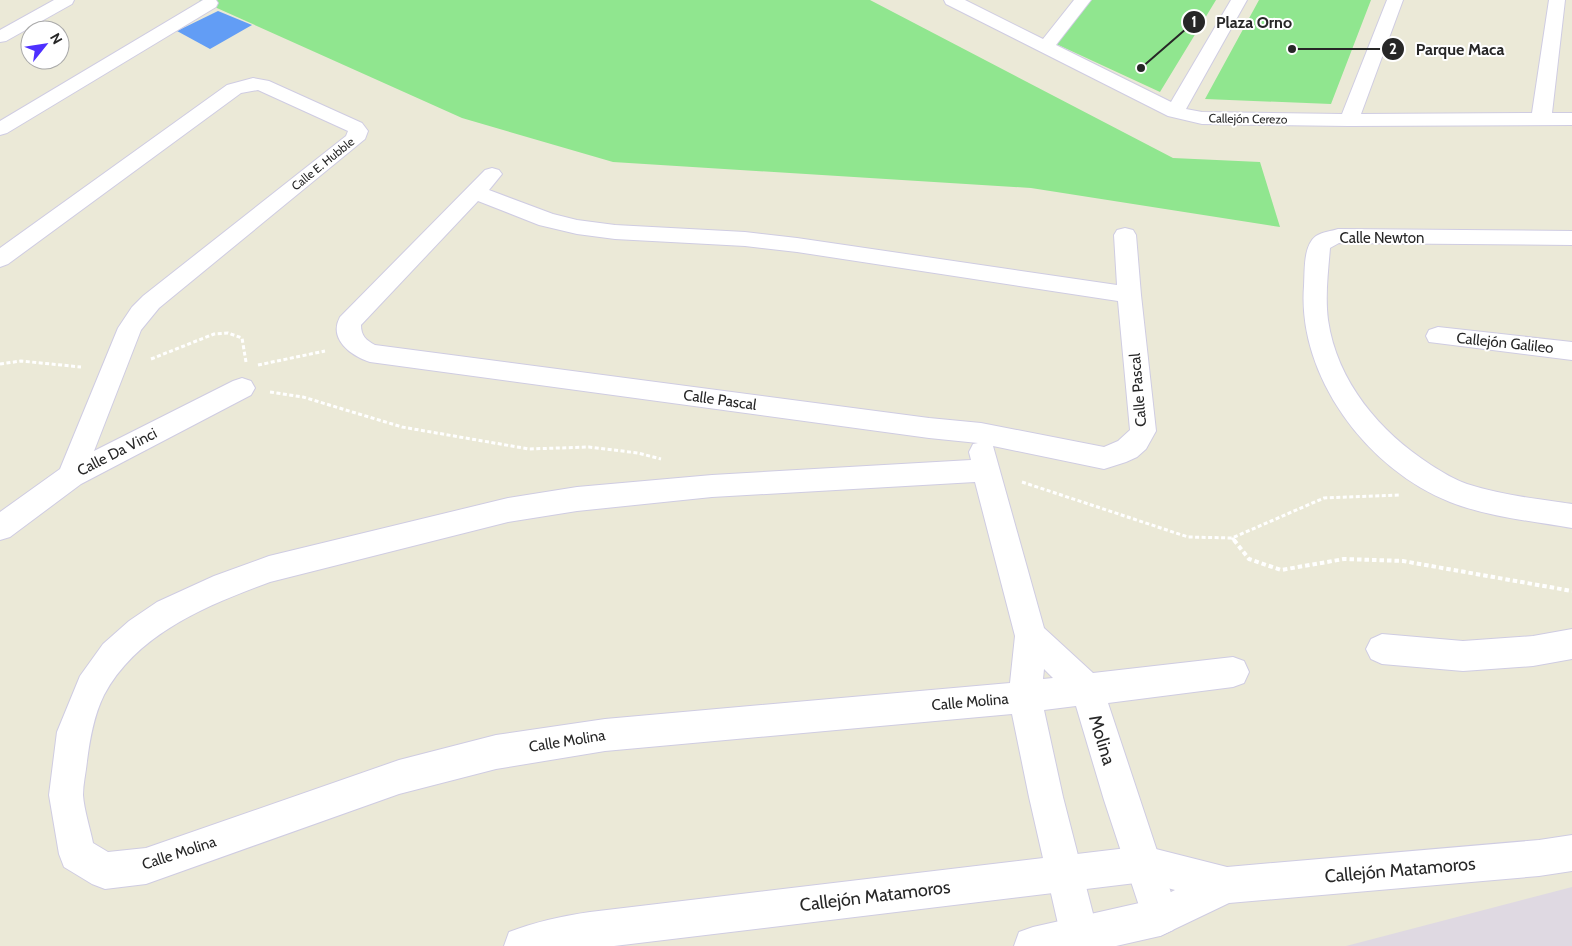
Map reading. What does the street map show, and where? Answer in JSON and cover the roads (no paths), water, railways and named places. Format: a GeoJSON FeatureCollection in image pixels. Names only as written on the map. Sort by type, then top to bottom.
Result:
{"type":"FeatureCollection","features":[{"type":"Feature","properties":{"kind":"street"},"geometry":{"type":"LineString","coordinates":[[0,36],[66,0]]}},
{"type":"Feature","properties":{"kind":"street","name":"Callejón Cerezo"},"geometry":{"type":"LineString","coordinates":[[952,0],[1175,112],[1202,118],[1349,120],[1572,119]]}},
{"type":"Feature","properties":{"kind":"street"},"geometry":{"type":"LineString","coordinates":[[1046,47],[1083,0]]}},
{"type":"Feature","properties":{"kind":"street"},"geometry":{"type":"LineString","coordinates":[[1175,112],[1239,0]]}},
{"type":"Feature","properties":{"kind":"street"},"geometry":{"type":"LineString","coordinates":[[1349,120],[1395,0]]}},
{"type":"Feature","properties":{"kind":"street"},"geometry":{"type":"LineString","coordinates":[[1542,120],[1557,0]]}},
{"type":"Feature","properties":{"kind":"street"},"geometry":{"type":"LineString","coordinates":[[0,129],[210,3]]}},
{"type":"Feature","properties":{"kind":"street","name":"Calle E. Hubble"},"geometry":{"type":"LineString","coordinates":[[0,259],[234,89],[248,85],[262,85],[355,127],[358,131],[355,139],[150,302],[140,313],[130,328],[71,476]]}},
{"type":"Feature","properties":{"kind":"street"},"geometry":{"type":"LineString","coordinates":[[492,174],[475,192],[547,220],[576,227],[615,232],[797,245],[1129,295]]}},
{"type":"Feature","properties":{"kind":"street","name":"Calle Pascal"},"geometry":{"type":"LineString","coordinates":[[475,192],[349,323],[348,332],[357,347],[370,353],[980,433],[1104,458],[1122,453],[1137,443],[1143,431],[1129,295],[1125,235]]}},
{"type":"Feature","properties":{"kind":"street","name":"Calle Newton"},"geometry":{"type":"LineString","coordinates":[[1572,238],[1338,236],[1325,240],[1319,247],[1315,304],[1317,330],[1327,362],[1345,397],[1373,436],[1397,457],[1458,493],[1505,505],[1572,516]]}},
{"type":"Feature","properties":{"kind":"street","name":"Callejón Galileo"},"geometry":{"type":"LineString","coordinates":[[1438,336],[1572,351]]}},
{"type":"Feature","properties":{"kind":"street","name":"Calle Da Vinci"},"geometry":{"type":"LineString","coordinates":[[0,528],[71,476],[242,388]]}},
{"type":"Feature","properties":{"kind":"street"},"geometry":{"type":"LineString","coordinates":[[980,433],[986,470],[1031,636],[1025,697],[1064,874],[1080,937]]}},
{"type":"Feature","properties":{"kind":"street","name":"Calle Molina"},"geometry":{"type":"LineString","coordinates":[[986,470],[712,486],[577,499],[508,510],[269,569],[225,585],[168,612],[140,631],[114,654],[91,687],[74,732],[66,795],[77,854],[105,870],[146,866],[400,777],[496,752],[605,735],[1025,697],[1233,672]]}},
{"type":"Feature","properties":{"kind":"street"},"geometry":{"type":"LineString","coordinates":[[1031,636],[1087,689]]}},
{"type":"Feature","properties":{"kind":"street"},"geometry":{"type":"LineString","coordinates":[[1382,649],[1463,656],[1533,651],[1572,644]]}},
{"type":"Feature","properties":{"kind":"street","name":"Molina"},"geometry":{"type":"LineString","coordinates":[[1087,689],[1120,800],[1144,864],[1160,917]]}},
{"type":"Feature","properties":{"kind":"street","name":"Callejón Matamoros"},"geometry":{"type":"LineString","coordinates":[[523,946],[540,940],[658,921],[1144,864],[1227,885],[1539,858],[1572,853]]}},
{"type":"Feature","properties":{"kind":"street","name":"Callejón Matamoros"},"geometry":{"type":"LineString","coordinates":[[1033,946],[1080,937],[1160,917],[1227,885]]}},
{"type":"Feature","properties":{"kind":"water"},"geometry":{"type":"Polygon","coordinates":[[[218,11],[252,25],[210,49],[177,31],[218,11]]]}},
{"type":"Feature","properties":{"kind":"place","name":"Parque Maca"},"geometry":{"type":"Point","coordinates":[1292,49]}},
{"type":"Feature","properties":{"kind":"place","name":"Plaza Orno"},"geometry":{"type":"Point","coordinates":[1141,68]}}]}
